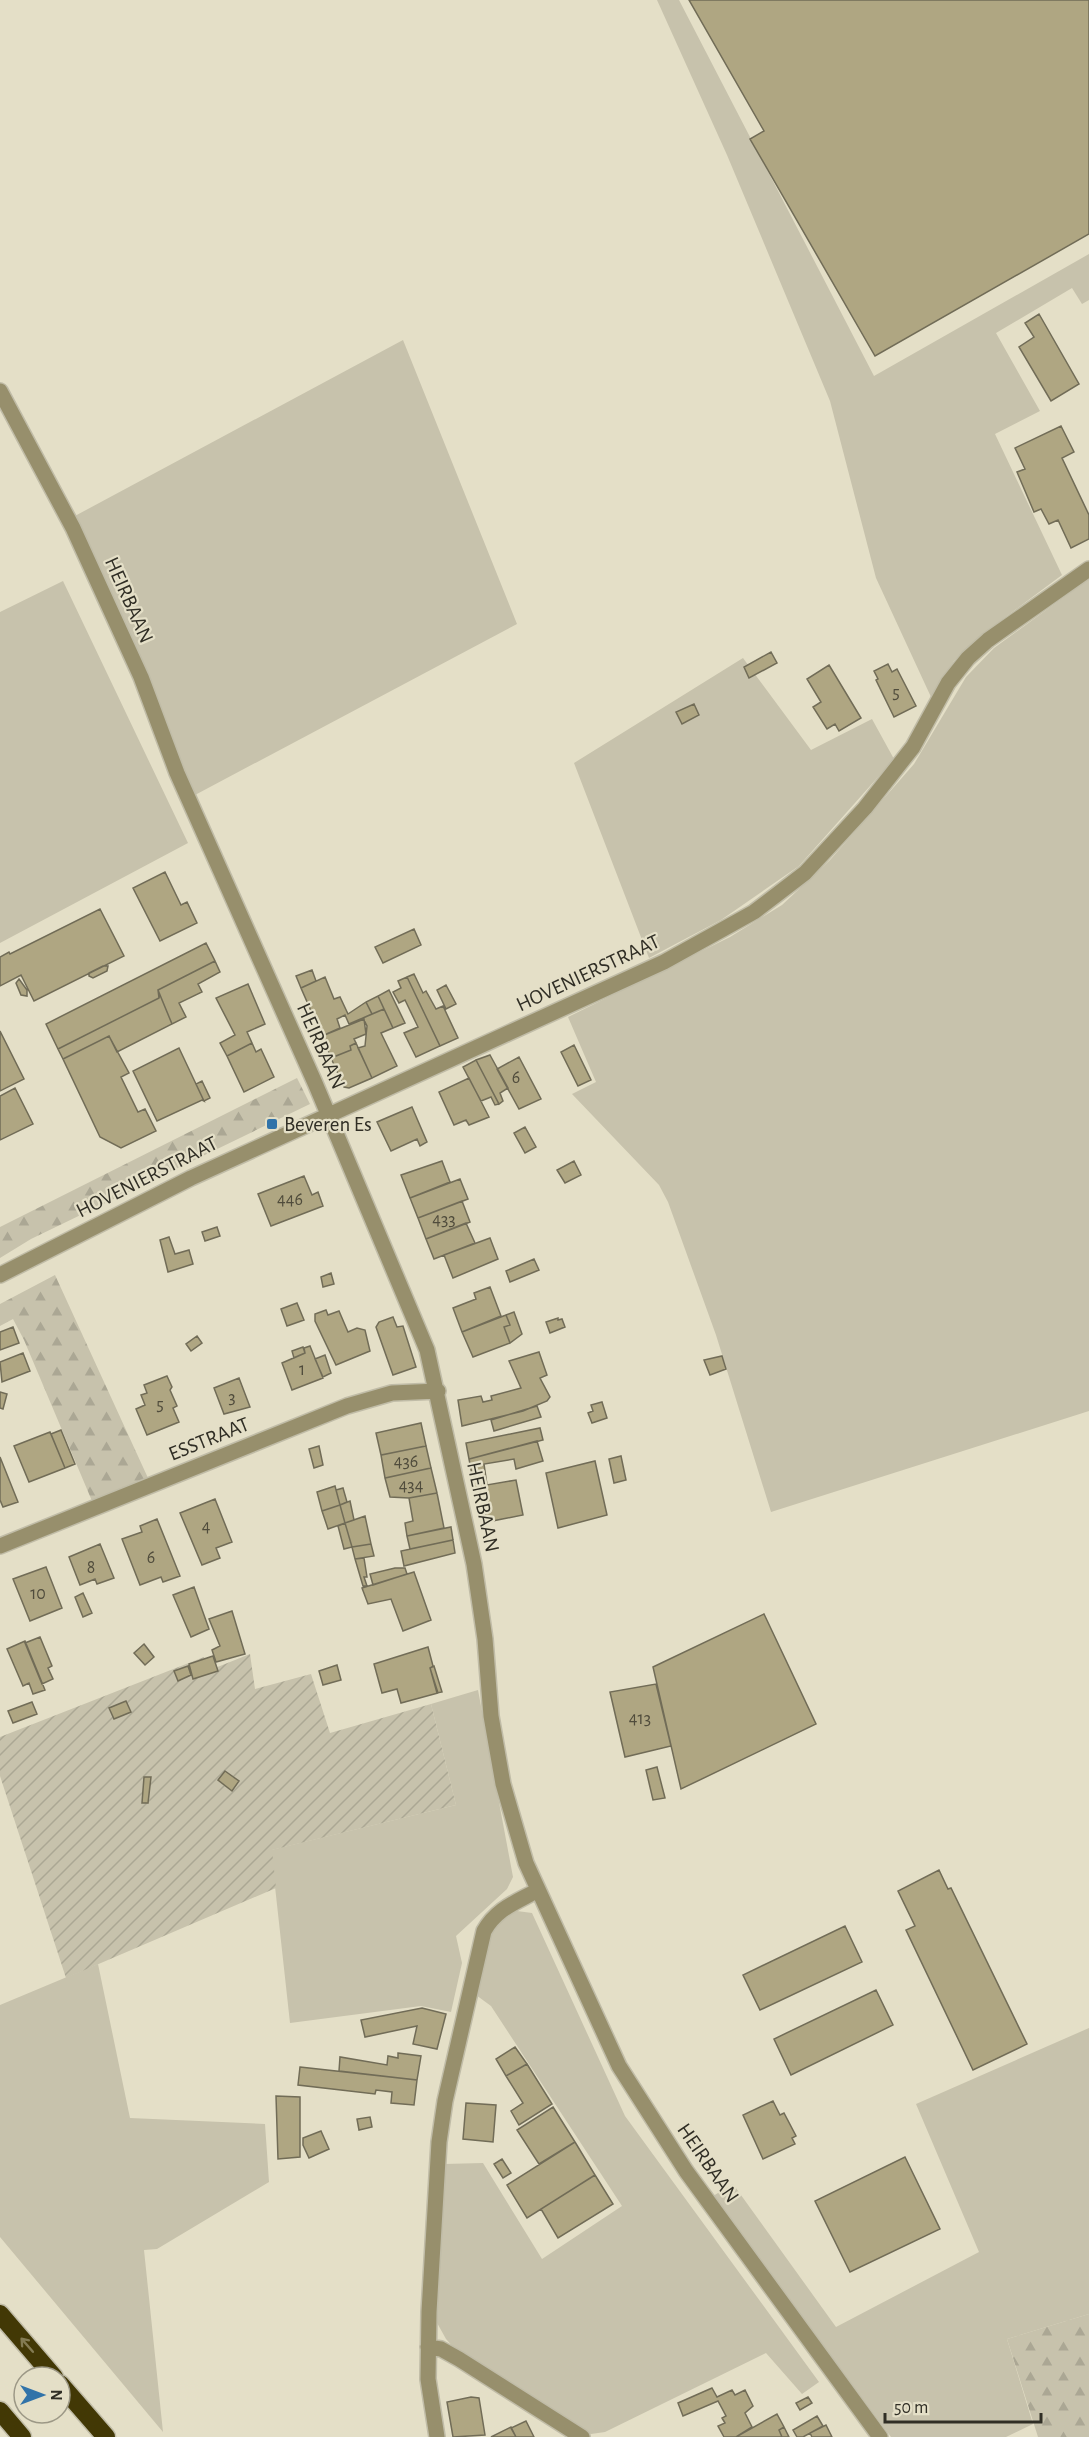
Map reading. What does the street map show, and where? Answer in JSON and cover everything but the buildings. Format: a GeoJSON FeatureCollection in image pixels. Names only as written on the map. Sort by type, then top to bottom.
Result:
{"type":"FeatureCollection","features":[{"type":"Feature","properties":{"kind":"highway"},"geometry":{"type":"LineString","coordinates":[[0,2314],[44,2365]]}},
{"type":"Feature","properties":{"kind":"highway"},"geometry":{"type":"LineString","coordinates":[[72,2398],[106,2437]]}},
{"type":"Feature","properties":{"kind":"highway"},"geometry":{"type":"LineString","coordinates":[[0,2411],[22,2437]]}},
{"type":"Feature","properties":{"kind":"street","name":"HEIRBAAN"},"geometry":{"type":"LineString","coordinates":[[0,391],[73,528],[136,666],[177,773],[404,1291],[427,1350],[438,1391],[474,1564],[485,1639],[491,1716],[503,1784],[526,1863],[619,2066],[686,2171],[880,2437]]}},
{"type":"Feature","properties":{"kind":"street","name":"HOVENIERSTRAAT"},"geometry":{"type":"LineString","coordinates":[[0,1275],[191,1178],[664,962],[754,912],[805,873],[864,808],[913,747],[948,683],[968,658],[988,640],[1089,569]]}},
{"type":"Feature","properties":{"kind":"street","name":"ESSTRAAT"},"geometry":{"type":"LineString","coordinates":[[0,1546],[347,1406],[392,1394],[438,1391]]}},
{"type":"Feature","properties":{"kind":"street"},"geometry":{"type":"LineString","coordinates":[[437,2437],[428,2379],[428,2347],[439,2142],[445,2101],[479,1946],[492,1917],[538,1890]]}},
{"type":"Feature","properties":{"kind":"street"},"geometry":{"type":"LineString","coordinates":[[428,2347],[441,2349],[459,2359],[582,2437]]}},
{"type":"Feature","properties":{"kind":"green space"},"geometry":{"type":"Polygon","coordinates":[[[657,0],[679,0],[874,376],[1089,254],[1089,300],[1082,304],[1072,288],[996,333],[1040,411],[995,434],[1062,575],[980,636],[954,661],[931,697],[876,578],[830,401],[727,155],[657,0]]]}},
{"type":"Feature","properties":{"kind":"green space"},"geometry":{"type":"Polygon","coordinates":[[[403,340],[517,624],[195,795],[73,517],[403,340]]]}},
{"type":"Feature","properties":{"kind":"green space"},"geometry":{"type":"Polygon","coordinates":[[[1089,579],[1089,1411],[771,1512],[716,1335],[668,1202],[659,1185],[572,1094],[596,1082],[568,1017],[730,937],[782,905],[830,860],[914,764],[966,677],[994,648],[1089,579]]]}},
{"type":"Feature","properties":{"kind":"green space"},"geometry":{"type":"Polygon","coordinates":[[[63,581],[188,843],[0,943],[0,612],[63,581]]]}},
{"type":"Feature","properties":{"kind":"green space"},"geometry":{"type":"Polygon","coordinates":[[[743,658],[811,750],[872,719],[894,759],[799,866],[721,920],[649,958],[574,763],[743,658]]]}},
{"type":"Feature","properties":{"kind":"green space"},"geometry":{"type":"Polygon","coordinates":[[[297,1078],[310,1104],[31,1239],[0,1258],[0,1227],[297,1078]]]}},
{"type":"Feature","properties":{"kind":"green space"},"geometry":{"type":"Polygon","coordinates":[[[55,1275],[148,1478],[92,1501],[13,1319],[0,1326],[0,1304],[55,1275]]]}},
{"type":"Feature","properties":{"kind":"green space"},"geometry":{"type":"Polygon","coordinates":[[[250,1654],[255,1689],[311,1674],[330,1733],[431,1704],[456,1805],[272,1850],[276,1888],[66,1978],[0,1776],[0,1737],[204,1657],[210,1670],[250,1654]]]}},
{"type":"Feature","properties":{"kind":"green space"},"geometry":{"type":"Polygon","coordinates":[[[478,1690],[513,1877],[507,1889],[456,1936],[462,1963],[451,2012],[421,2006],[290,2023],[271,1850],[456,1805],[431,1704],[478,1690]]]}},
{"type":"Feature","properties":{"kind":"green space"},"geometry":{"type":"Polygon","coordinates":[[[517,1911],[532,1913],[625,2116],[819,2382],[802,2394],[766,2353],[605,2432],[591,2434],[579,2432],[553,2410],[462,2357],[446,2339],[436,2321],[444,2164],[483,2163],[542,2259],[622,2206],[491,2006],[476,1995],[483,1958],[491,1936],[506,1918],[517,1911]]]}},
{"type":"Feature","properties":{"kind":"green space"},"geometry":{"type":"Polygon","coordinates":[[[98,1964],[130,2118],[265,2124],[269,2182],[157,2249],[144,2250],[163,2432],[0,2237],[0,2005],[98,1964]]]}},
{"type":"Feature","properties":{"kind":"green space"},"geometry":{"type":"Polygon","coordinates":[[[1089,2028],[1089,2314],[1007,2339],[1033,2424],[1006,2437],[891,2437],[713,2196],[733,2184],[836,2327],[979,2252],[916,2104],[1089,2028]]]}},
{"type":"Feature","properties":{"kind":"green space"},"geometry":{"type":"Polygon","coordinates":[[[1089,2314],[1089,2437],[1038,2437],[1007,2339],[1089,2314]]]}},
{"type":"Feature","properties":{"kind":"place","name":"Beveren Es"},"geometry":{"type":"Point","coordinates":[272,1124]}}]}
